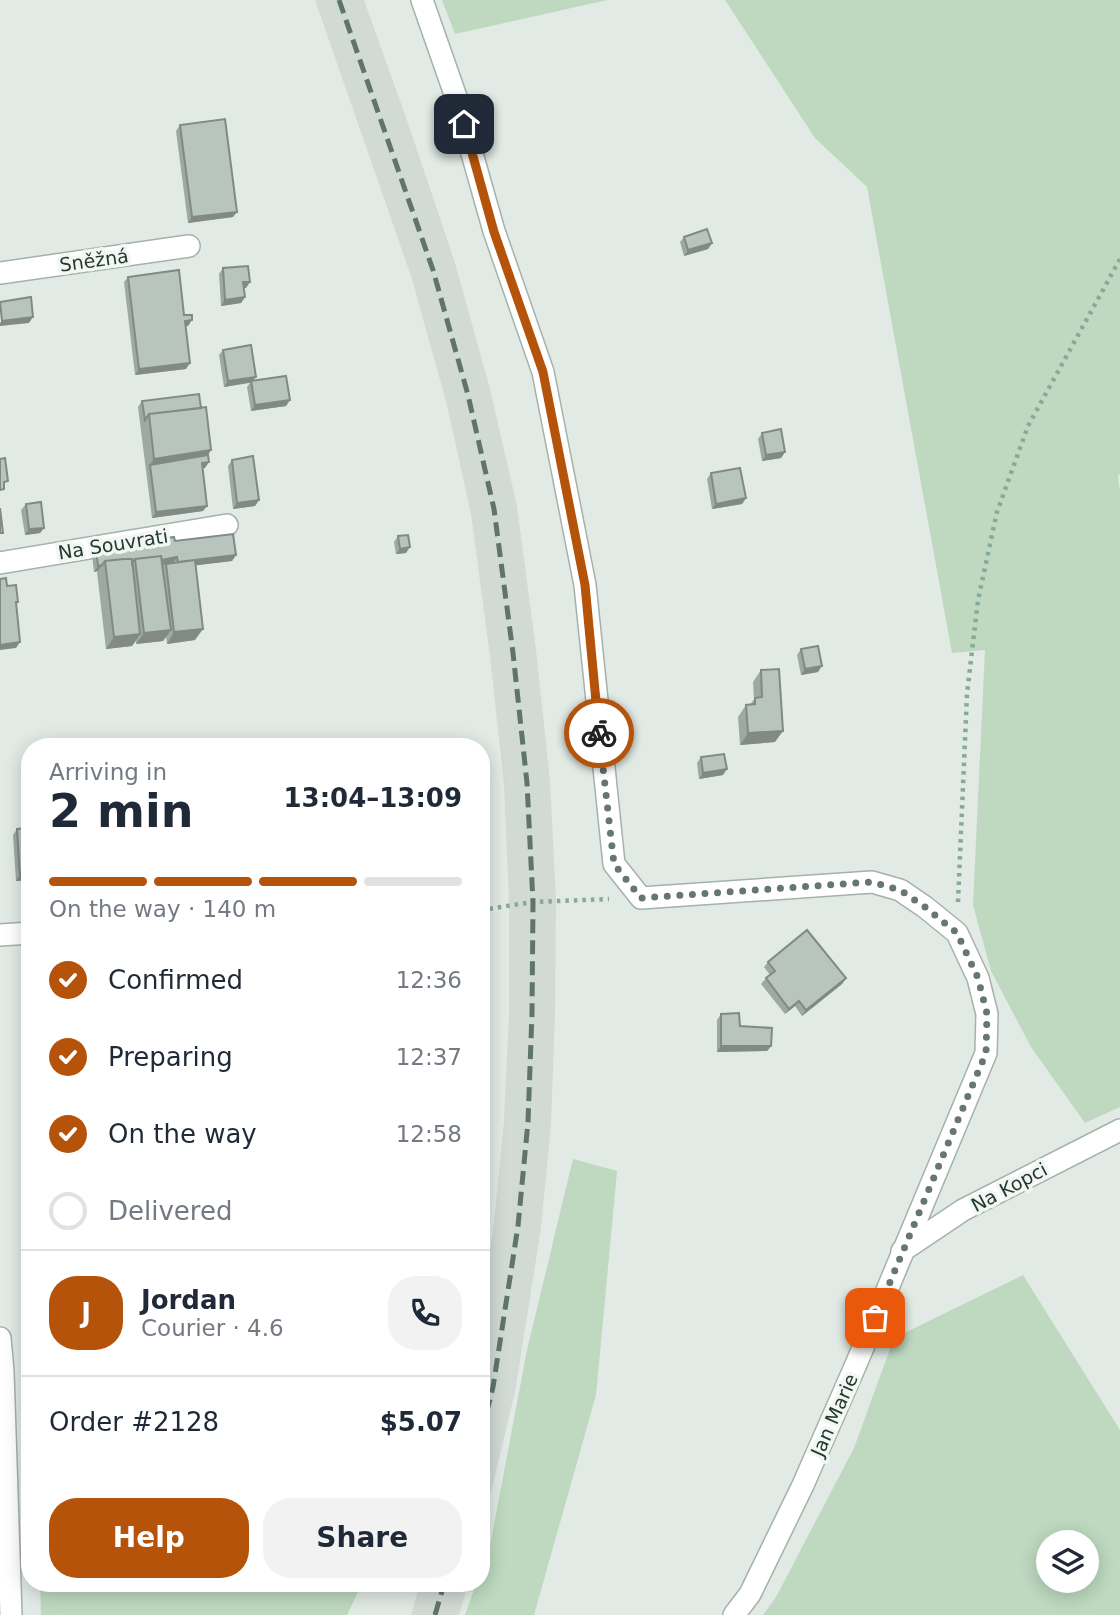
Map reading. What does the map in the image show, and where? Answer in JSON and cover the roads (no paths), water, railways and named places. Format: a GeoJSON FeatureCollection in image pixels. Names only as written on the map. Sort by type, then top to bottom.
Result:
{"type":"FeatureCollection","features":[{"type":"Feature","properties":{"kind":"street","name":"Jan Marie"},"geometry":{"type":"LineString","coordinates":[[422,0],[456,97],[494,232],[543,372],[585,585],[614,864],[641,898],[872,882],[900,890],[957,933],[978,978],[987,1014],[986,1053],[858,1362],[750,1594],[734,1615]]}},
{"type":"Feature","properties":{"kind":"street","name":"Sněžná"},"geometry":{"type":"LineString","coordinates":[[0,273],[189,246]]}},
{"type":"Feature","properties":{"kind":"street","name":"Na Souvrati"},"geometry":{"type":"LineString","coordinates":[[0,563],[227,526]]}},
{"type":"Feature","properties":{"kind":"street"},"geometry":{"type":"LineString","coordinates":[[0,935],[21,934]]}},
{"type":"Feature","properties":{"kind":"street","name":"Na Kopci"},"geometry":{"type":"LineString","coordinates":[[902,1251],[963,1210],[1120,1130]]}},
{"type":"Feature","properties":{"kind":"street"},"geometry":{"type":"LineString","coordinates":[[0,1338],[11,1615]]}},
{"type":"Feature","properties":{"kind":"railway"},"geometry":{"type":"LineString","coordinates":[[339,0],[433,270],[468,395],[494,509],[513,653],[527,783],[533,902],[532,1013],[528,1122],[518,1226],[490,1399]]}},
{"type":"Feature","properties":{"kind":"railway"},"geometry":{"type":"LineString","coordinates":[[435,1615],[442,1592]]}}]}
